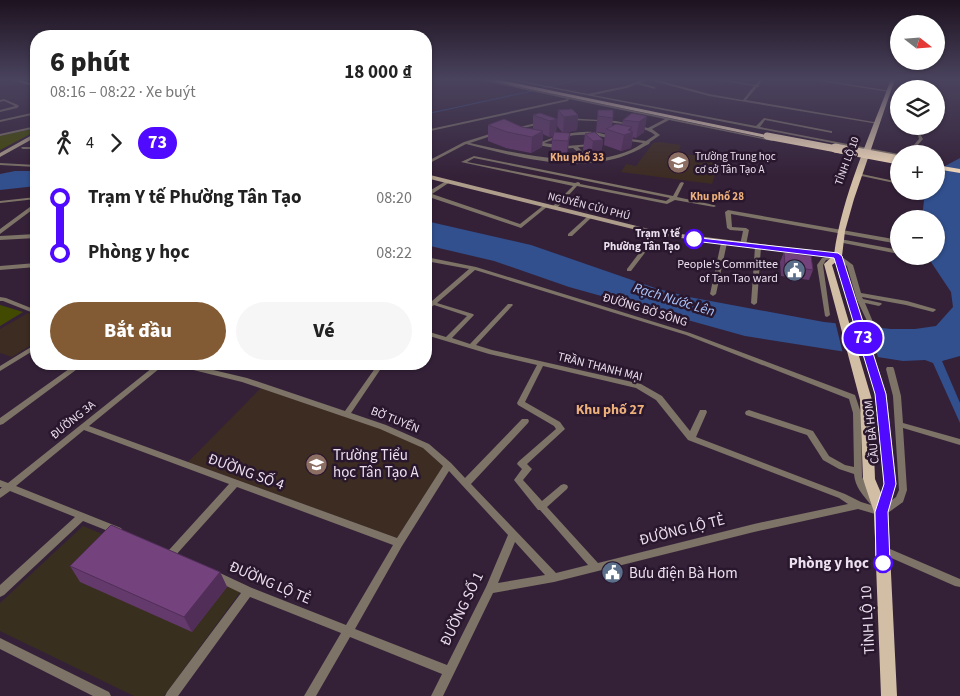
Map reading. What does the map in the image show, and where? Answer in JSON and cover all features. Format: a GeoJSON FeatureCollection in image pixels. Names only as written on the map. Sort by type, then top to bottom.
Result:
{"type":"FeatureCollection","features":[{"type":"Feature","properties":{"kind":"highway"},"geometry":{"type":"LineString","coordinates":[[651,111],[890,157]]}},
{"type":"Feature","properties":{"kind":"highway"},"geometry":{"type":"LineString","coordinates":[[945,165],[960,169]]}},
{"type":"Feature","properties":{"kind":"main road","name":"TỈNH LỘ 10"},"geometry":{"type":"LineString","coordinates":[[839,260],[841,231],[850,199],[882,111]]}},
{"type":"Feature","properties":{"kind":"main road"},"geometry":{"type":"LineString","coordinates":[[0,155],[30,138]]}},
{"type":"Feature","properties":{"kind":"main road"},"geometry":{"type":"LineString","coordinates":[[0,162],[30,144]]}},
{"type":"Feature","properties":{"kind":"main road","name":"NGUYỄN CỬU PHÚ"},"geometry":{"type":"LineString","coordinates":[[432,178],[657,233],[839,260]]}},
{"type":"Feature","properties":{"kind":"main road","name":"CẦU BÀ HOM"},"geometry":{"type":"LineString","coordinates":[[869,479],[866,400],[828,264],[839,260],[881,394],[890,484]]}},
{"type":"Feature","properties":{"kind":"main road","name":"TỈNH LỘ 10"},"geometry":{"type":"LineString","coordinates":[[869,479],[881,512],[889,696]]}},
{"type":"Feature","properties":{"kind":"main road","name":"TỈNH LỘ 10"},"geometry":{"type":"LineString","coordinates":[[881,512],[890,484]]}},
{"type":"Feature","properties":{"kind":"street"},"geometry":{"type":"LineString","coordinates":[[432,130],[514,111]]}},
{"type":"Feature","properties":{"kind":"street"},"geometry":{"type":"LineString","coordinates":[[638,111],[668,119],[890,157]]}},
{"type":"Feature","properties":{"kind":"street"},"geometry":{"type":"LineString","coordinates":[[662,111],[757,128],[890,157]]}},
{"type":"Feature","properties":{"kind":"street"},"geometry":{"type":"LineString","coordinates":[[811,111],[878,123]]}},
{"type":"Feature","properties":{"kind":"street"},"geometry":{"type":"LineString","coordinates":[[0,121],[30,114]]}},
{"type":"Feature","properties":{"kind":"street"},"geometry":{"type":"LineString","coordinates":[[465,143],[550,160],[590,161],[609,159],[633,152],[658,135],[658,133],[650,129],[598,119],[560,120]]}},
{"type":"Feature","properties":{"kind":"street"},"geometry":{"type":"LineString","coordinates":[[650,129],[668,119]]}},
{"type":"Feature","properties":{"kind":"street"},"geometry":{"type":"LineString","coordinates":[[757,128],[764,119],[831,132]]}},
{"type":"Feature","properties":{"kind":"street"},"geometry":{"type":"LineString","coordinates":[[509,130],[542,122]]}},
{"type":"Feature","properties":{"kind":"street"},"geometry":{"type":"LineString","coordinates":[[0,134],[30,128]]}},
{"type":"Feature","properties":{"kind":"street"},"geometry":{"type":"LineString","coordinates":[[516,128],[525,132]]}},
{"type":"Feature","properties":{"kind":"street"},"geometry":{"type":"LineString","coordinates":[[432,161],[465,143],[502,131]]}},
{"type":"Feature","properties":{"kind":"street"},"geometry":{"type":"LineString","coordinates":[[538,144],[560,136],[581,133],[648,143]]}},
{"type":"Feature","properties":{"kind":"street"},"geometry":{"type":"LineString","coordinates":[[540,137],[548,140],[589,145]]}},
{"type":"Feature","properties":{"kind":"street"},"geometry":{"type":"LineString","coordinates":[[604,142],[612,137]]}},
{"type":"Feature","properties":{"kind":"street"},"geometry":{"type":"LineString","coordinates":[[531,142],[575,147],[598,144]]}},
{"type":"Feature","properties":{"kind":"street"},"geometry":{"type":"LineString","coordinates":[[575,147],[590,161]]}},
{"type":"Feature","properties":{"kind":"street"},"geometry":{"type":"LineString","coordinates":[[23,148],[30,148]]}},
{"type":"Feature","properties":{"kind":"street"},"geometry":{"type":"LineString","coordinates":[[682,184],[674,198],[667,203],[463,162],[474,157],[582,180],[620,187],[674,198],[714,206]]}},
{"type":"Feature","properties":{"kind":"street"},"geometry":{"type":"LineString","coordinates":[[0,162],[30,165]]}},
{"type":"Feature","properties":{"kind":"street"},"geometry":{"type":"LineString","coordinates":[[489,167],[496,162]]}},
{"type":"Feature","properties":{"kind":"street"},"geometry":{"type":"LineString","coordinates":[[526,174],[532,169]]}},
{"type":"Feature","properties":{"kind":"street"},"geometry":{"type":"LineString","coordinates":[[859,174],[890,181]]}},
{"type":"Feature","properties":{"kind":"street"},"geometry":{"type":"LineString","coordinates":[[554,208],[582,180]]}},
{"type":"Feature","properties":{"kind":"street"},"geometry":{"type":"LineString","coordinates":[[432,192],[448,182]]}},
{"type":"Feature","properties":{"kind":"street"},"geometry":{"type":"LineString","coordinates":[[614,192],[620,187]]}},
{"type":"Feature","properties":{"kind":"street"},"geometry":{"type":"LineString","coordinates":[[432,195],[521,226],[546,206]]}},
{"type":"Feature","properties":{"kind":"street"},"geometry":{"type":"LineString","coordinates":[[0,202],[30,199]]}},
{"type":"Feature","properties":{"kind":"street"},"geometry":{"type":"LineString","coordinates":[[0,232],[30,210]]}},
{"type":"Feature","properties":{"kind":"street"},"geometry":{"type":"LineString","coordinates":[[743,245],[746,230],[730,228],[728,212],[890,240]]}},
{"type":"Feature","properties":{"kind":"street"},"geometry":{"type":"LineString","coordinates":[[570,235],[590,217]]}},
{"type":"Feature","properties":{"kind":"street"},"geometry":{"type":"LineString","coordinates":[[629,270],[657,233]]}},
{"type":"Feature","properties":{"kind":"street"},"geometry":{"type":"LineString","coordinates":[[0,238],[30,236]]}},
{"type":"Feature","properties":{"kind":"street"},"geometry":{"type":"LineString","coordinates":[[840,241],[890,250]]}},
{"type":"Feature","properties":{"kind":"street"},"geometry":{"type":"LineString","coordinates":[[713,294],[724,243]]}},
{"type":"Feature","properties":{"kind":"street"},"geometry":{"type":"LineString","coordinates":[[754,303],[758,247]]}},
{"type":"Feature","properties":{"kind":"street"},"geometry":{"type":"LineString","coordinates":[[827,315],[820,265],[824,258],[839,260],[850,266],[859,297],[870,322]]}},
{"type":"Feature","properties":{"kind":"street","name":"ĐƯỜNG BỜ SÔNG"},"geometry":{"type":"LineString","coordinates":[[432,260],[474,268],[688,334],[852,397],[857,413],[858,472]]}},
{"type":"Feature","properties":{"kind":"street"},"geometry":{"type":"LineString","coordinates":[[0,268],[30,266]]}},
{"type":"Feature","properties":{"kind":"street"},"geometry":{"type":"LineString","coordinates":[[434,303],[474,268]]}},
{"type":"Feature","properties":{"kind":"street"},"geometry":{"type":"LineString","coordinates":[[859,297],[879,304]]}},
{"type":"Feature","properties":{"kind":"street"},"geometry":{"type":"LineString","coordinates":[[859,297],[906,303],[933,310]]}},
{"type":"Feature","properties":{"kind":"street"},"geometry":{"type":"LineString","coordinates":[[0,299],[30,310]]}},
{"type":"Feature","properties":{"kind":"street"},"geometry":{"type":"LineString","coordinates":[[434,303],[471,315],[447,339]]}},
{"type":"Feature","properties":{"kind":"street"},"geometry":{"type":"LineString","coordinates":[[472,346],[510,305]]}},
{"type":"Feature","properties":{"kind":"street","name":"TRẦN THANH MẠI"},"geometry":{"type":"LineString","coordinates":[[432,335],[541,364],[638,386],[659,398],[691,438]]}},
{"type":"Feature","properties":{"kind":"street"},"geometry":{"type":"LineString","coordinates":[[0,369],[30,350]]}},
{"type":"Feature","properties":{"kind":"street"},"geometry":{"type":"LineString","coordinates":[[541,364],[521,403],[557,424],[561,429],[522,464],[528,469],[518,480],[596,567]]}},
{"type":"Feature","properties":{"kind":"street"},"geometry":{"type":"LineString","coordinates":[[749,413],[810,433],[826,458],[842,468],[858,472],[862,488],[881,512],[900,499],[904,490],[896,392],[890,369]]}},
{"type":"Feature","properties":{"kind":"street"},"geometry":{"type":"LineString","coordinates":[[0,422],[72,370]]}},
{"type":"Feature","properties":{"kind":"street","name":"ĐƯỜNG 3A"},"geometry":{"type":"LineString","coordinates":[[0,494],[5,484],[83,427],[154,370]]}},
{"type":"Feature","properties":{"kind":"street","name":"BỜ TUYẾN"},"geometry":{"type":"LineString","coordinates":[[204,370],[244,380],[346,414],[383,427],[426,446],[448,466],[554,578]]}},
{"type":"Feature","properties":{"kind":"street"},"geometry":{"type":"LineString","coordinates":[[346,414],[377,370]]}},
{"type":"Feature","properties":{"kind":"street"},"geometry":{"type":"LineString","coordinates":[[704,412],[691,438],[834,493],[858,505]]}},
{"type":"Feature","properties":{"kind":"street"},"geometry":{"type":"LineString","coordinates":[[465,484],[525,421]]}},
{"type":"Feature","properties":{"kind":"street"},"geometry":{"type":"LineString","coordinates":[[898,424],[959,442]]}},
{"type":"Feature","properties":{"kind":"street","name":"ĐƯỜNG SỐ 4"},"geometry":{"type":"LineString","coordinates":[[83,427],[399,542]]}},
{"type":"Feature","properties":{"kind":"street"},"geometry":{"type":"LineString","coordinates":[[310,696],[399,542],[448,466]]}},
{"type":"Feature","properties":{"kind":"street"},"geometry":{"type":"LineString","coordinates":[[171,554],[235,483]]}},
{"type":"Feature","properties":{"kind":"street"},"geometry":{"type":"LineString","coordinates":[[5,484],[127,535]]}},
{"type":"Feature","properties":{"kind":"street"},"geometry":{"type":"LineString","coordinates":[[541,507],[564,487]]}},
{"type":"Feature","properties":{"kind":"street","name":"ĐƯỜNG LỘ TẺ"},"geometry":{"type":"LineString","coordinates":[[490,589],[554,578],[754,528],[858,505],[881,512]]}},
{"type":"Feature","properties":{"kind":"street"},"geometry":{"type":"LineString","coordinates":[[0,592],[82,516]]}},
{"type":"Feature","properties":{"kind":"street","name":"ĐƯỜNG SỐ 1"},"geometry":{"type":"LineString","coordinates":[[437,696],[490,589],[513,536]]}},
{"type":"Feature","properties":{"kind":"street"},"geometry":{"type":"LineString","coordinates":[[883,550],[960,583]]}},
{"type":"Feature","properties":{"kind":"street","name":"ĐƯỜNG LỘ TẺ"},"geometry":{"type":"LineString","coordinates":[[206,570],[248,592],[448,671]]}},
{"type":"Feature","properties":{"kind":"street"},"geometry":{"type":"LineString","coordinates":[[171,696],[248,592]]}},
{"type":"Feature","properties":{"kind":"street"},"geometry":{"type":"LineString","coordinates":[[0,643],[105,696]]}},
{"type":"Feature","properties":{"kind":"shaded area","name":"Trường Trung học cơ sở Tân Tạo A"},"geometry":{"type":"Polygon","coordinates":[[[653,143],[681,145],[678,153],[720,159],[712,184],[621,172],[626,164],[636,166],[653,143]]]}},
{"type":"Feature","properties":{"kind":"shaded area"},"geometry":{"type":"Polygon","coordinates":[[[28,313],[30,314],[30,346],[12,357],[0,353],[0,329],[28,313]]]}},
{"type":"Feature","properties":{"kind":"shaded area","name":"Trường Tiểu học Tân Tạo A"},"geometry":{"type":"Polygon","coordinates":[[[261,388],[378,428],[421,446],[443,466],[397,538],[188,462],[261,388]]]}},
{"type":"Feature","properties":{"kind":"shaded area"},"geometry":{"type":"Polygon","coordinates":[[[83,526],[241,591],[164,696],[134,696],[0,631],[0,603],[83,526]]]}},
{"type":"Feature","properties":{"kind":"green space"},"geometry":{"type":"Polygon","coordinates":[[[30,129],[30,134],[0,150],[0,136],[30,129]]]}},
{"type":"Feature","properties":{"kind":"green space"},"geometry":{"type":"Polygon","coordinates":[[[0,305],[23,312],[0,326],[0,305]]]}},
{"type":"Feature","properties":{"kind":"water","name":"Rạch Nước Lên"},"geometry":{"type":"Polygon","coordinates":[[[960,158],[960,356],[942,361],[960,403],[960,423],[933,363],[925,360],[903,361],[745,336],[569,287],[494,261],[432,246],[432,222],[531,245],[655,288],[689,297],[824,322],[891,329],[915,329],[936,326],[953,307],[951,292],[933,265],[945,265],[945,210],[923,210],[924,200],[945,200],[945,166],[960,158]]]}},
{"type":"Feature","properties":{"kind":"water"},"geometry":{"type":"Polygon","coordinates":[[[30,171],[30,187],[0,190],[0,174],[30,171]]]}},
{"type":"Feature","properties":{"kind":"pier"},"geometry":{"type":"Polygon","coordinates":[[[835,321],[867,324],[879,360],[843,354],[835,321]]]}},
{"type":"Feature","properties":{"kind":"building"},"geometry":{"type":"Polygon","coordinates":[[[559,111],[574,111],[578,115],[564,117],[559,111]]]}},
{"type":"Feature","properties":{"kind":"building"},"geometry":{"type":"Polygon","coordinates":[[[598,111],[613,111],[613,118],[598,116],[598,111]]]}},
{"type":"Feature","properties":{"kind":"building"},"geometry":{"type":"Polygon","coordinates":[[[540,113],[557,119],[550,121],[533,115],[540,113]]]}},
{"type":"Feature","properties":{"kind":"building"},"geometry":{"type":"Polygon","coordinates":[[[632,113],[647,116],[639,122],[623,120],[632,113]]]}},
{"type":"Feature","properties":{"kind":"building"},"geometry":{"type":"Polygon","coordinates":[[[504,119],[522,127],[543,131],[532,137],[507,132],[488,125],[504,119]]]}},
{"type":"Feature","properties":{"kind":"building"},"geometry":{"type":"Polygon","coordinates":[[[616,124],[632,127],[628,130],[633,132],[624,135],[606,129],[616,124]]]}},
{"type":"Feature","properties":{"kind":"building"},"geometry":{"type":"Polygon","coordinates":[[[554,132],[570,133],[568,141],[552,140],[554,132]]]}},
{"type":"Feature","properties":{"kind":"building"},"geometry":{"type":"Polygon","coordinates":[[[595,132],[603,140],[593,141],[585,134],[595,132]]]}},
{"type":"Feature","properties":{"kind":"building"},"geometry":{"type":"Polygon","coordinates":[[[784,252],[811,256],[813,270],[785,266],[784,252]]]}},
{"type":"Feature","properties":{"kind":"building"},"geometry":{"type":"Polygon","coordinates":[[[111,525],[220,572],[184,617],[70,566],[111,525]]]}},
{"type":"Feature","properties":{"kind":"waterway"},"geometry":{"type":"LineString","coordinates":[[432,113],[438,111]]}},
{"type":"Feature","properties":{"kind":"bus line","name":"73"},"geometry":{"type":"LineString","coordinates":[[694,239],[838,256],[881,394],[890,484],[881,512],[883,563]]}},
{"type":"Feature","properties":{"kind":"place","name":"Trường Trung học cơ sở Tân Tạo A"},"geometry":{"type":"Point","coordinates":[679,162]}},
{"type":"Feature","properties":{"kind":"place","name":"Trạm Y tế Phường Tân Tạo"},"geometry":{"type":"Point","coordinates":[694,239]}},
{"type":"Feature","properties":{"kind":"place","name":"People's Committee of Tan Tao ward"},"geometry":{"type":"Point","coordinates":[794,271]}},
{"type":"Feature","properties":{"kind":"place","name":"Trường Tiểu học Tân Tạo A"},"geometry":{"type":"Point","coordinates":[317,464]}},
{"type":"Feature","properties":{"kind":"place","name":"Phòng y học"},"geometry":{"type":"Point","coordinates":[883,563]}},
{"type":"Feature","properties":{"kind":"place","name":"Bưu điện Bà Hom"},"geometry":{"type":"Point","coordinates":[613,573]}},
{"type":"Feature","properties":{"kind":"district","name":"Khu phố 33"},"geometry":{"type":"Point","coordinates":[577,157]}},
{"type":"Feature","properties":{"kind":"district","name":"Khu phố 28"},"geometry":{"type":"Point","coordinates":[717,196]}},
{"type":"Feature","properties":{"kind":"district","name":"Khu phố 27"},"geometry":{"type":"Point","coordinates":[610,410]}}]}
